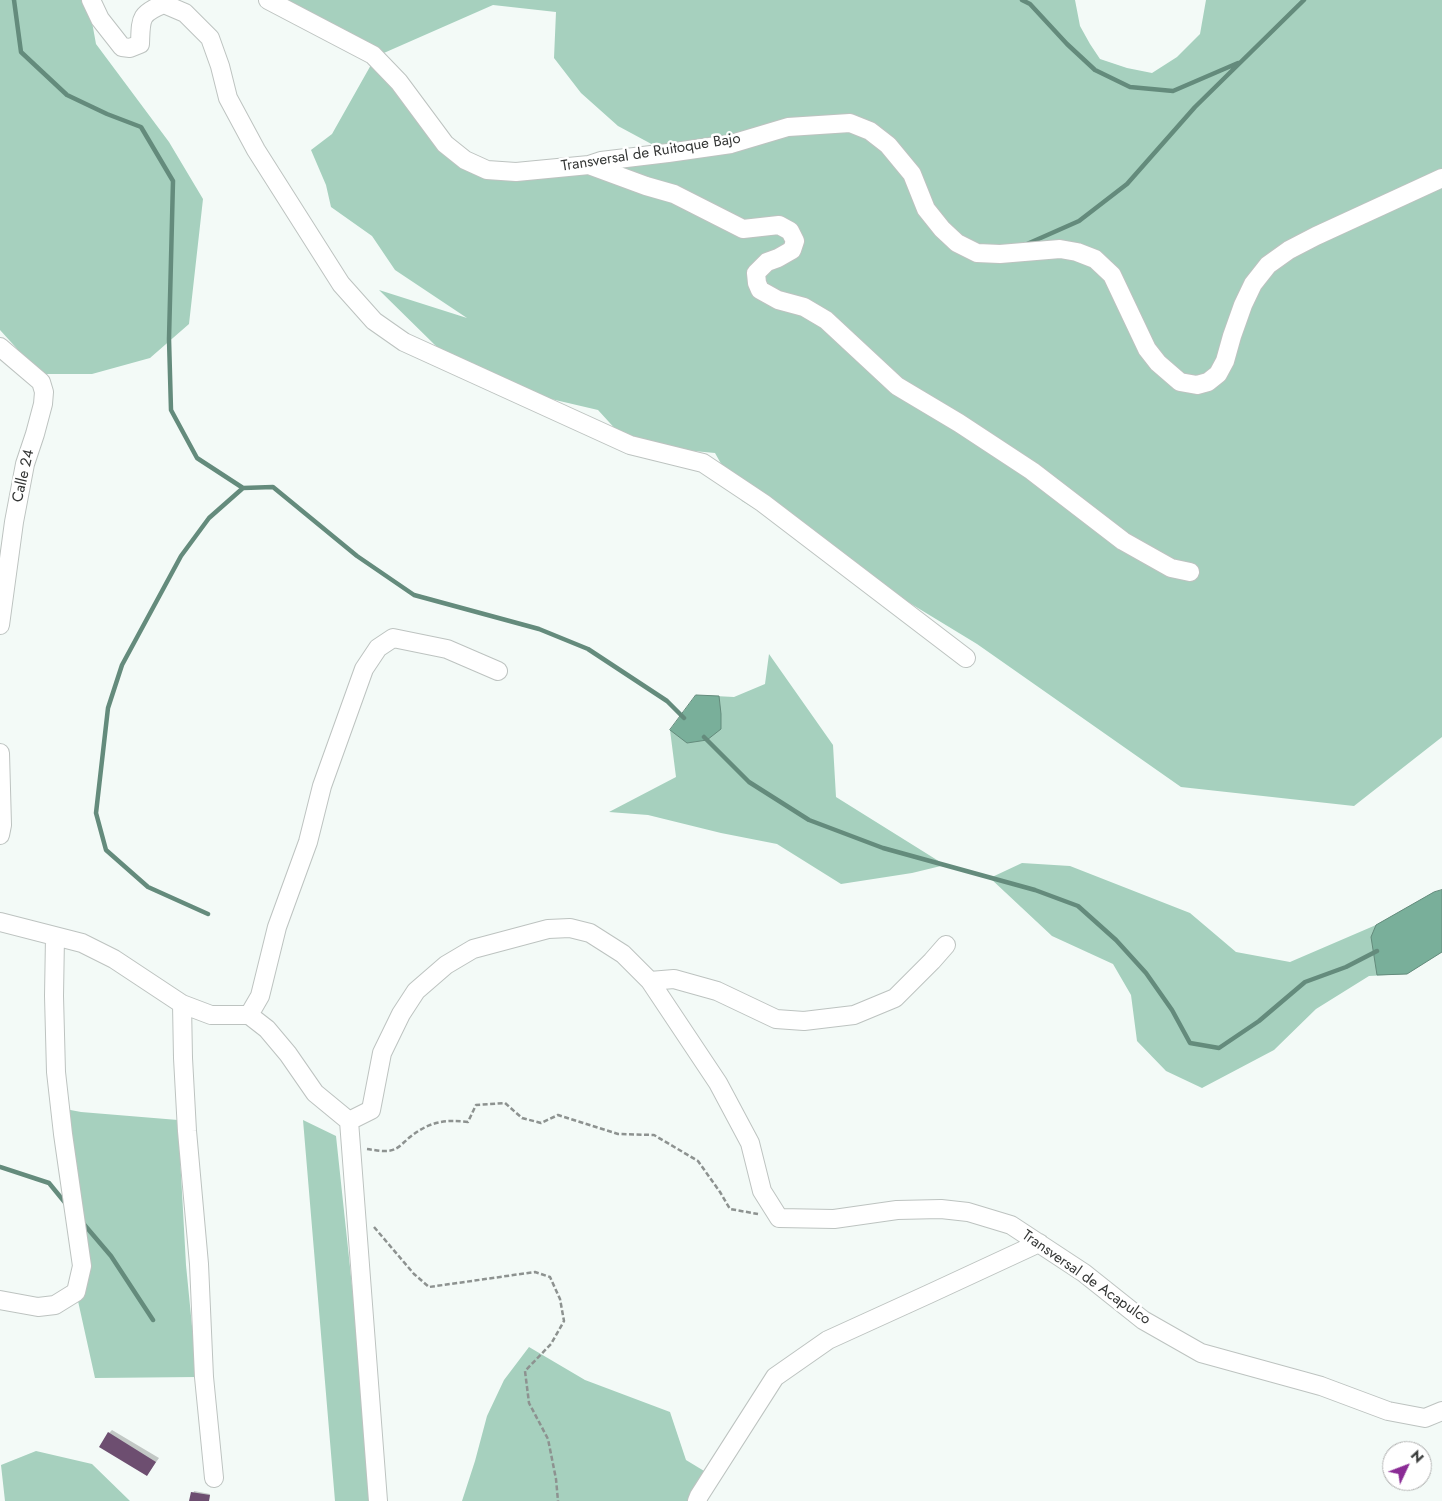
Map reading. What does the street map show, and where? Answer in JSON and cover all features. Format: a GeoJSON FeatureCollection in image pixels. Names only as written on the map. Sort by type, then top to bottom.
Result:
{"type":"FeatureCollection","features":[{"type":"Feature","properties":{"kind":"street"},"geometry":{"type":"LineString","coordinates":[[91,0],[100,19],[122,47],[130,48],[140,44],[140,22],[149,10],[164,4],[185,13],[210,38],[220,66],[228,98],[256,150],[341,284],[374,321],[404,342],[630,445],[703,463],[763,503],[966,658]]}},
{"type":"Feature","properties":{"kind":"street","name":"Transversal de Ruitoque Bajo"},"geometry":{"type":"LineString","coordinates":[[268,0],[373,55],[399,82],[445,144],[464,160],[487,170],[516,172],[589,165],[601,161],[731,144],[788,127],[850,124],[870,131],[888,145],[912,174],[926,209],[942,229],[957,243],[977,253],[1000,254],[1060,250],[1078,252],[1095,259],[1112,275],[1147,349],[1158,363],[1180,382],[1197,385],[1208,382],[1218,374],[1225,362],[1243,305],[1253,284],[1268,265],[1289,250],[1442,178]]}},
{"type":"Feature","properties":{"kind":"street"},"geometry":{"type":"LineString","coordinates":[[589,165],[674,194],[744,229],[779,225],[790,231],[795,241],[792,250],[767,262],[756,273],[760,290],[778,300],[804,307],[826,320],[897,386],[959,423],[1032,471],[1123,541],[1171,568],[1190,572]]}},
{"type":"Feature","properties":{"kind":"street","name":"Calle 24"},"geometry":{"type":"LineString","coordinates":[[0,347],[41,382],[44,392],[43,404],[25,464],[14,522],[0,625]]}},
{"type":"Feature","properties":{"kind":"street"},"geometry":{"type":"LineString","coordinates":[[249,1015],[260,996],[277,927],[308,842],[322,786],[364,669],[378,648],[393,638],[447,649],[498,671]]}},
{"type":"Feature","properties":{"kind":"street"},"geometry":{"type":"LineString","coordinates":[[0,753],[2,825],[0,835]]}},
{"type":"Feature","properties":{"kind":"street"},"geometry":{"type":"LineString","coordinates":[[0,922],[82,944],[114,959],[182,1004],[211,1015],[249,1015],[267,1029],[288,1054],[315,1093],[349,1121],[378,1501]]}},
{"type":"Feature","properties":{"kind":"street"},"geometry":{"type":"LineString","coordinates":[[349,1121],[371,1110],[382,1053],[401,1014],[416,991],[446,965],[473,949],[548,929],[570,928],[590,933],[623,954],[650,981],[718,1083],[750,1144],[762,1192],[779,1218]]}},
{"type":"Feature","properties":{"kind":"street"},"geometry":{"type":"LineString","coordinates":[[0,1300],[38,1307],[55,1305],[76,1292],[82,1266],[56,1072],[54,937]]}},
{"type":"Feature","properties":{"kind":"street"},"geometry":{"type":"LineString","coordinates":[[650,981],[674,980],[717,991],[776,1019],[804,1021],[854,1015],[895,998],[946,945]]}},
{"type":"Feature","properties":{"kind":"street"},"geometry":{"type":"LineString","coordinates":[[182,1004],[187,1131],[199,1264],[204,1377],[214,1478]]}},
{"type":"Feature","properties":{"kind":"street","name":"Transversal de Acapulco"},"geometry":{"type":"LineString","coordinates":[[779,1218],[834,1220],[896,1210],[941,1209],[968,1212],[1011,1225],[1084,1273],[1143,1320],[1201,1353],[1321,1386],[1388,1411],[1425,1418],[1442,1411]]}},
{"type":"Feature","properties":{"kind":"street"},"geometry":{"type":"LineString","coordinates":[[697,1501],[775,1377],[828,1340],[1040,1243]]}},
{"type":"Feature","properties":{"kind":"path"},"geometry":{"type":"LineString","coordinates":[[364,1148],[382,1151],[395,1149],[428,1125],[451,1120],[468,1122],[476,1105],[505,1103],[522,1118],[541,1123],[558,1115],[618,1134],[654,1135],[698,1161],[730,1209],[779,1218]]}},
{"type":"Feature","properties":{"kind":"path"},"geometry":{"type":"LineString","coordinates":[[374,1227],[414,1274],[429,1287],[535,1272],[550,1277],[560,1299],[564,1321],[550,1344],[525,1371],[530,1403],[548,1439],[556,1479],[558,1501]]}},
{"type":"Feature","properties":{"kind":"shaded area"},"geometry":{"type":"Polygon","coordinates":[[[0,0],[88,0],[96,44],[169,142],[203,199],[189,324],[150,358],[92,374],[40,374],[0,330],[0,0]]]}},
{"type":"Feature","properties":{"kind":"shaded area"},"geometry":{"type":"Polygon","coordinates":[[[269,0],[1075,0],[1080,26],[1100,59],[1127,68],[1152,73],[1177,57],[1200,34],[1206,0],[1442,0],[1442,737],[1354,806],[1181,787],[977,644],[742,501],[715,453],[630,445],[598,410],[551,399],[493,379],[438,348],[379,290],[467,318],[395,270],[372,236],[331,207],[326,185],[311,150],[332,134],[376,56],[269,0]],[[493,5],[377,56],[445,144],[487,170],[670,154],[618,126],[581,93],[554,58],[556,12],[493,5]]]}},
{"type":"Feature","properties":{"kind":"shaded area"},"geometry":{"type":"Polygon","coordinates":[[[769,654],[833,745],[836,797],[945,865],[912,873],[841,884],[777,844],[721,833],[648,815],[609,812],[676,777],[670,730],[696,695],[734,697],[765,684],[769,654]]]}},
{"type":"Feature","properties":{"kind":"shaded area"},"geometry":{"type":"Polygon","coordinates":[[[696,695],[719,696],[721,729],[707,740],[687,743],[670,730],[696,695]]]}},
{"type":"Feature","properties":{"kind":"shaded area"},"geometry":{"type":"Polygon","coordinates":[[[1022,863],[1070,866],[1190,913],[1236,952],[1290,962],[1376,925],[1434,892],[1442,890],[1442,952],[1407,974],[1369,976],[1316,1009],[1274,1050],[1202,1088],[1166,1071],[1137,1041],[1131,995],[1113,964],[1052,936],[990,878],[1022,863]]]}},
{"type":"Feature","properties":{"kind":"shaded area"},"geometry":{"type":"Polygon","coordinates":[[[1442,890],[1442,952],[1407,974],[1377,975],[1371,937],[1376,925],[1434,892],[1442,890]]]}},
{"type":"Feature","properties":{"kind":"shaded area"},"geometry":{"type":"Polygon","coordinates":[[[60,1108],[81,1112],[178,1120],[186,1265],[197,1377],[95,1378],[76,1292],[60,1108]]]}},
{"type":"Feature","properties":{"kind":"shaded area"},"geometry":{"type":"Polygon","coordinates":[[[303,1120],[336,1136],[375,1501],[335,1501],[303,1120]]]}},
{"type":"Feature","properties":{"kind":"shaded area"},"geometry":{"type":"Polygon","coordinates":[[[529,1347],[585,1380],[670,1412],[686,1460],[714,1477],[706,1501],[462,1501],[487,1416],[504,1380],[529,1347]]]}},
{"type":"Feature","properties":{"kind":"shaded area"},"geometry":{"type":"Polygon","coordinates":[[[36,1451],[92,1464],[130,1501],[5,1501],[1,1465],[36,1451]]]}},
{"type":"Feature","properties":{"kind":"building"},"geometry":{"type":"Polygon","coordinates":[[[108,1432],[156,1462],[147,1476],[99,1447],[108,1432]]]}},
{"type":"Feature","properties":{"kind":"building"},"geometry":{"type":"Polygon","coordinates":[[[191,1492],[210,1495],[209,1501],[189,1501],[191,1492]]]}},
{"type":"Feature","properties":{"kind":"waterway"},"geometry":{"type":"LineString","coordinates":[[14,0],[21,52],[67,95],[107,114],[141,127],[173,181],[169,339],[171,410],[197,458],[243,488],[273,487],[357,556],[414,595],[539,629],[588,649],[667,701],[684,718]]}},
{"type":"Feature","properties":{"kind":"waterway"},"geometry":{"type":"LineString","coordinates":[[1022,0],[1030,4],[1067,44],[1095,70],[1130,87],[1173,91],[1238,63]]}},
{"type":"Feature","properties":{"kind":"waterway"},"geometry":{"type":"LineString","coordinates":[[1027,244],[1079,221],[1127,184],[1195,107],[1304,0]]}},
{"type":"Feature","properties":{"kind":"waterway"},"geometry":{"type":"LineString","coordinates":[[208,914],[148,887],[106,850],[96,813],[108,708],[122,665],[181,556],[209,518],[243,488]]}},
{"type":"Feature","properties":{"kind":"waterway"},"geometry":{"type":"LineString","coordinates":[[704,737],[749,782],[809,820],[883,848],[1035,890],[1078,906],[1116,940],[1146,973],[1172,1010],[1190,1043],[1219,1048],[1259,1021],[1305,982],[1346,967],[1377,951]]}},
{"type":"Feature","properties":{"kind":"waterway"},"geometry":{"type":"LineString","coordinates":[[0,1167],[49,1183],[67,1205]]}},
{"type":"Feature","properties":{"kind":"waterway"},"geometry":{"type":"LineString","coordinates":[[82,1222],[111,1256],[153,1320]]}}]}
